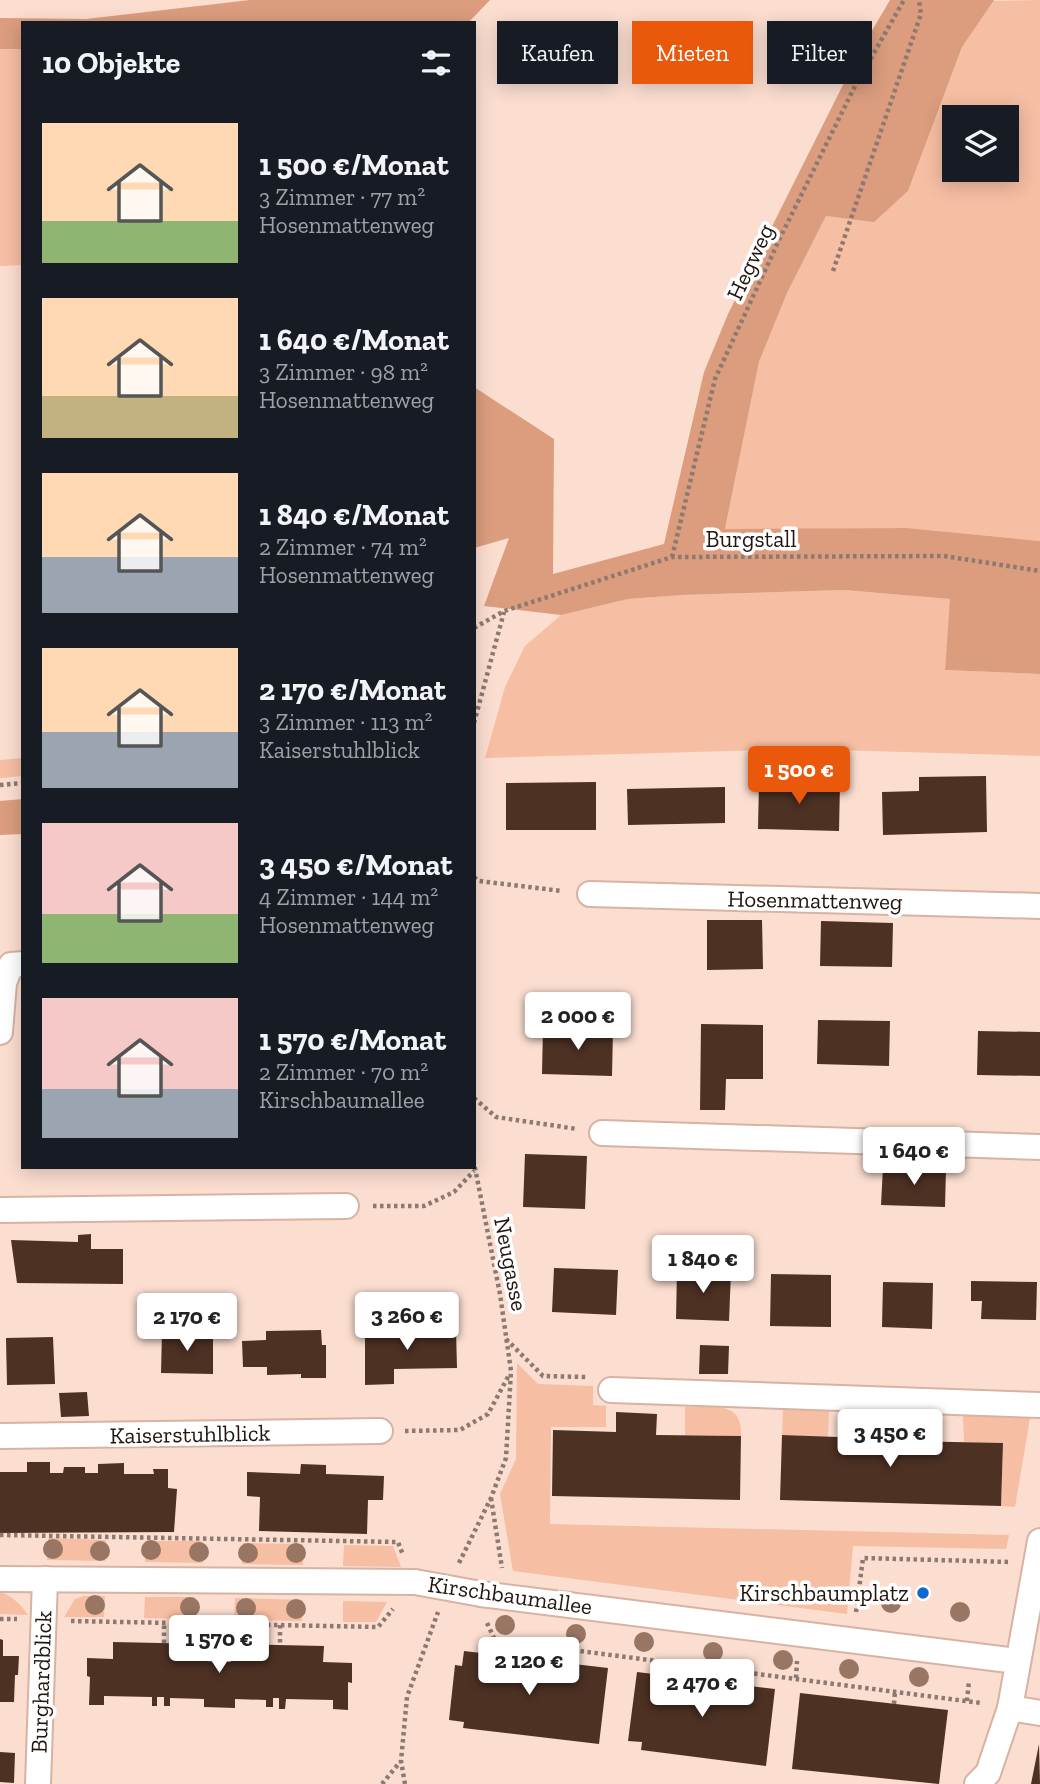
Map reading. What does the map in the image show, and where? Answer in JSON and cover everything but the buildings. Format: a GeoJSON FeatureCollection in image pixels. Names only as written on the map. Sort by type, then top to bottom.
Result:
{"type":"FeatureCollection","features":[{"type":"Feature","properties":{"kind":"street","name":"Hosenmattenweg"},"geometry":{"type":"LineString","coordinates":[[590,894],[1040,906]]}},
{"type":"Feature","properties":{"kind":"street"},"geometry":{"type":"LineString","coordinates":[[0,1032],[4,983],[11,965],[21,964]]}},
{"type":"Feature","properties":{"kind":"street"},"geometry":{"type":"LineString","coordinates":[[602,1133],[1040,1147]]}},
{"type":"Feature","properties":{"kind":"street"},"geometry":{"type":"LineString","coordinates":[[0,1210],[346,1206]]}},
{"type":"Feature","properties":{"kind":"street"},"geometry":{"type":"LineString","coordinates":[[611,1390],[1040,1405]]}},
{"type":"Feature","properties":{"kind":"street","name":"Kaiserstuhlblick"},"geometry":{"type":"LineString","coordinates":[[0,1436],[380,1431]]}},
{"type":"Feature","properties":{"kind":"street"},"geometry":{"type":"LineString","coordinates":[[977,1784],[988,1773],[1010,1708],[1040,1541]]}},
{"type":"Feature","properties":{"kind":"street","name":"Kirschbaumallee"},"geometry":{"type":"LineString","coordinates":[[0,1578],[415,1582],[481,1594],[1017,1661]]}},
{"type":"Feature","properties":{"kind":"street","name":"Burghardblick"},"geometry":{"type":"LineString","coordinates":[[38,1784],[45,1579]]}},
{"type":"Feature","properties":{"kind":"street"},"geometry":{"type":"LineString","coordinates":[[1010,1708],[1040,1713]]}},
{"type":"Feature","properties":{"kind":"path","name":"Hegweg"},"geometry":{"type":"LineString","coordinates":[[672,557],[715,379],[804,188],[853,90],[904,0]]}},
{"type":"Feature","properties":{"kind":"path"},"geometry":{"type":"LineString","coordinates":[[833,271],[921,14],[919,0]]}},
{"type":"Feature","properties":{"kind":"path","name":"Burgstall"},"geometry":{"type":"LineString","coordinates":[[476,627],[504,611],[672,557],[944,556],[1040,571]]}},
{"type":"Feature","properties":{"kind":"path"},"geometry":{"type":"LineString","coordinates":[[476,716],[504,611]]}},
{"type":"Feature","properties":{"kind":"path"},"geometry":{"type":"LineString","coordinates":[[0,785],[21,783]]}},
{"type":"Feature","properties":{"kind":"path"},"geometry":{"type":"LineString","coordinates":[[476,879],[590,894]]}},
{"type":"Feature","properties":{"kind":"path"},"geometry":{"type":"LineString","coordinates":[[476,1100],[496,1117],[602,1133]]}},
{"type":"Feature","properties":{"kind":"path"},"geometry":{"type":"LineString","coordinates":[[346,1206],[424,1206],[454,1192],[473,1169]]}},
{"type":"Feature","properties":{"kind":"path","name":"Neugasse"},"geometry":{"type":"LineString","coordinates":[[380,1431],[460,1430],[488,1414],[511,1371],[475,1169]]}},
{"type":"Feature","properties":{"kind":"path"},"geometry":{"type":"LineString","coordinates":[[506,1339],[543,1376],[599,1378],[611,1390]]}},
{"type":"Feature","properties":{"kind":"path"},"geometry":{"type":"LineString","coordinates":[[491,1498],[507,1596]]}},
{"type":"Feature","properties":{"kind":"path"},"geometry":{"type":"LineString","coordinates":[[0,1535],[398,1542],[415,1582],[378,1627],[0,1619]]}},
{"type":"Feature","properties":{"kind":"path"},"geometry":{"type":"LineString","coordinates":[[852,1641],[863,1558],[1004,1562],[1035,1566]]}},
{"type":"Feature","properties":{"kind":"path"},"geometry":{"type":"LineString","coordinates":[[481,1594],[483,1614],[495,1640],[1010,1708]]}},
{"type":"Feature","properties":{"kind":"path"},"geometry":{"type":"LineString","coordinates":[[164,1623],[164,1643]]}},
{"type":"Feature","properties":{"kind":"path"},"geometry":{"type":"LineString","coordinates":[[279,1625],[280,1646]]}},
{"type":"Feature","properties":{"kind":"path"},"geometry":{"type":"LineString","coordinates":[[550,1661],[551,1647]]}},
{"type":"Feature","properties":{"kind":"path"},"geometry":{"type":"LineString","coordinates":[[720,1682],[722,1668]]}},
{"type":"Feature","properties":{"kind":"path"},"geometry":{"type":"LineString","coordinates":[[894,1704],[895,1691]]}},
{"type":"Feature","properties":{"kind":"path"},"geometry":{"type":"LineString","coordinates":[[382,1784],[401,1761]]}},
{"type":"Feature","properties":{"kind":"shaded area"},"geometry":{"type":"Polygon","coordinates":[[[250,0],[490,0],[470,21],[21,21],[21,49],[0,49],[0,18],[86,19],[250,0]]]}},
{"type":"Feature","properties":{"kind":"shaded area"},"geometry":{"type":"Polygon","coordinates":[[[890,0],[994,0],[962,47],[908,191],[874,222],[826,216],[787,293],[759,362],[725,529],[907,528],[1040,541],[1040,674],[945,670],[950,599],[844,590],[628,599],[561,615],[484,606],[509,538],[476,547],[476,388],[554,439],[553,574],[664,544],[704,372],[728,314],[843,84],[872,84],[872,31],[890,0]]]}},
{"type":"Feature","properties":{"kind":"shaded area"},"geometry":{"type":"Polygon","coordinates":[[[1040,0],[1040,541],[907,528],[725,530],[759,362],[787,293],[826,216],[874,221],[908,191],[962,47],[992,1],[1040,0]]]}},
{"type":"Feature","properties":{"kind":"shaded area"},"geometry":{"type":"Polygon","coordinates":[[[0,49],[21,49],[21,265],[0,266],[0,49]]]}},
{"type":"Feature","properties":{"kind":"shaded area"},"geometry":{"type":"Polygon","coordinates":[[[844,590],[951,599],[945,670],[1040,674],[1040,756],[801,749],[485,758],[505,687],[525,646],[561,615],[628,599],[844,590]]]}},
{"type":"Feature","properties":{"kind":"shaded area"},"geometry":{"type":"Polygon","coordinates":[[[21,758],[21,776],[0,778],[0,760],[21,758]]]}},
{"type":"Feature","properties":{"kind":"shaded area"},"geometry":{"type":"Polygon","coordinates":[[[21,799],[21,834],[0,835],[0,801],[21,799]]]}},
{"type":"Feature","properties":{"kind":"shaded area"},"geometry":{"type":"Polygon","coordinates":[[[517,1363],[538,1384],[593,1386],[593,1405],[606,1406],[606,1427],[551,1427],[550,1524],[1009,1535],[1006,1549],[853,1546],[847,1614],[513,1571],[500,1494],[516,1459],[517,1363]]]}},
{"type":"Feature","properties":{"kind":"shaded area"},"geometry":{"type":"Polygon","coordinates":[[[685,1407],[715,1407],[731,1411],[737,1416],[741,1436],[685,1435],[685,1407]]]}},
{"type":"Feature","properties":{"kind":"shaded area"},"geometry":{"type":"Polygon","coordinates":[[[783,1409],[829,1410],[828,1437],[782,1435],[783,1409]]]}},
{"type":"Feature","properties":{"kind":"shaded area"},"geometry":{"type":"Polygon","coordinates":[[[963,1416],[1030,1418],[1015,1507],[1001,1506],[1003,1444],[964,1442],[963,1416]]]}},
{"type":"Feature","properties":{"kind":"shaded area"},"geometry":{"type":"Polygon","coordinates":[[[48,1538],[106,1540],[105,1561],[47,1560],[48,1538]]]}},
{"type":"Feature","properties":{"kind":"shaded area"},"geometry":{"type":"Polygon","coordinates":[[[145,1541],[202,1541],[203,1563],[145,1562],[145,1541]]]}},
{"type":"Feature","properties":{"kind":"shaded area"},"geometry":{"type":"Polygon","coordinates":[[[243,1543],[303,1544],[303,1565],[242,1564],[243,1543]]]}},
{"type":"Feature","properties":{"kind":"shaded area"},"geometry":{"type":"Polygon","coordinates":[[[344,1545],[393,1546],[401,1567],[343,1566],[344,1545]]]}},
{"type":"Feature","properties":{"kind":"shaded area"},"geometry":{"type":"Polygon","coordinates":[[[0,1592],[16,1601],[28,1615],[0,1614],[0,1592]]]}},
{"type":"Feature","properties":{"kind":"shaded area"},"geometry":{"type":"Polygon","coordinates":[[[105,1596],[104,1617],[64,1617],[75,1599],[105,1596]]]}},
{"type":"Feature","properties":{"kind":"shaded area"},"geometry":{"type":"Polygon","coordinates":[[[145,1597],[195,1597],[195,1619],[144,1618],[145,1597]]]}},
{"type":"Feature","properties":{"kind":"shaded area"},"geometry":{"type":"Polygon","coordinates":[[[235,1598],[303,1600],[302,1621],[234,1620],[235,1598]]]}},
{"type":"Feature","properties":{"kind":"shaded area"},"geometry":{"type":"Polygon","coordinates":[[[343,1601],[387,1602],[376,1622],[343,1622],[343,1601]]]}},
{"type":"Feature","properties":{"kind":"place","name":"Kirschbaumplatz"},"geometry":{"type":"Point","coordinates":[923,1593]}}]}
